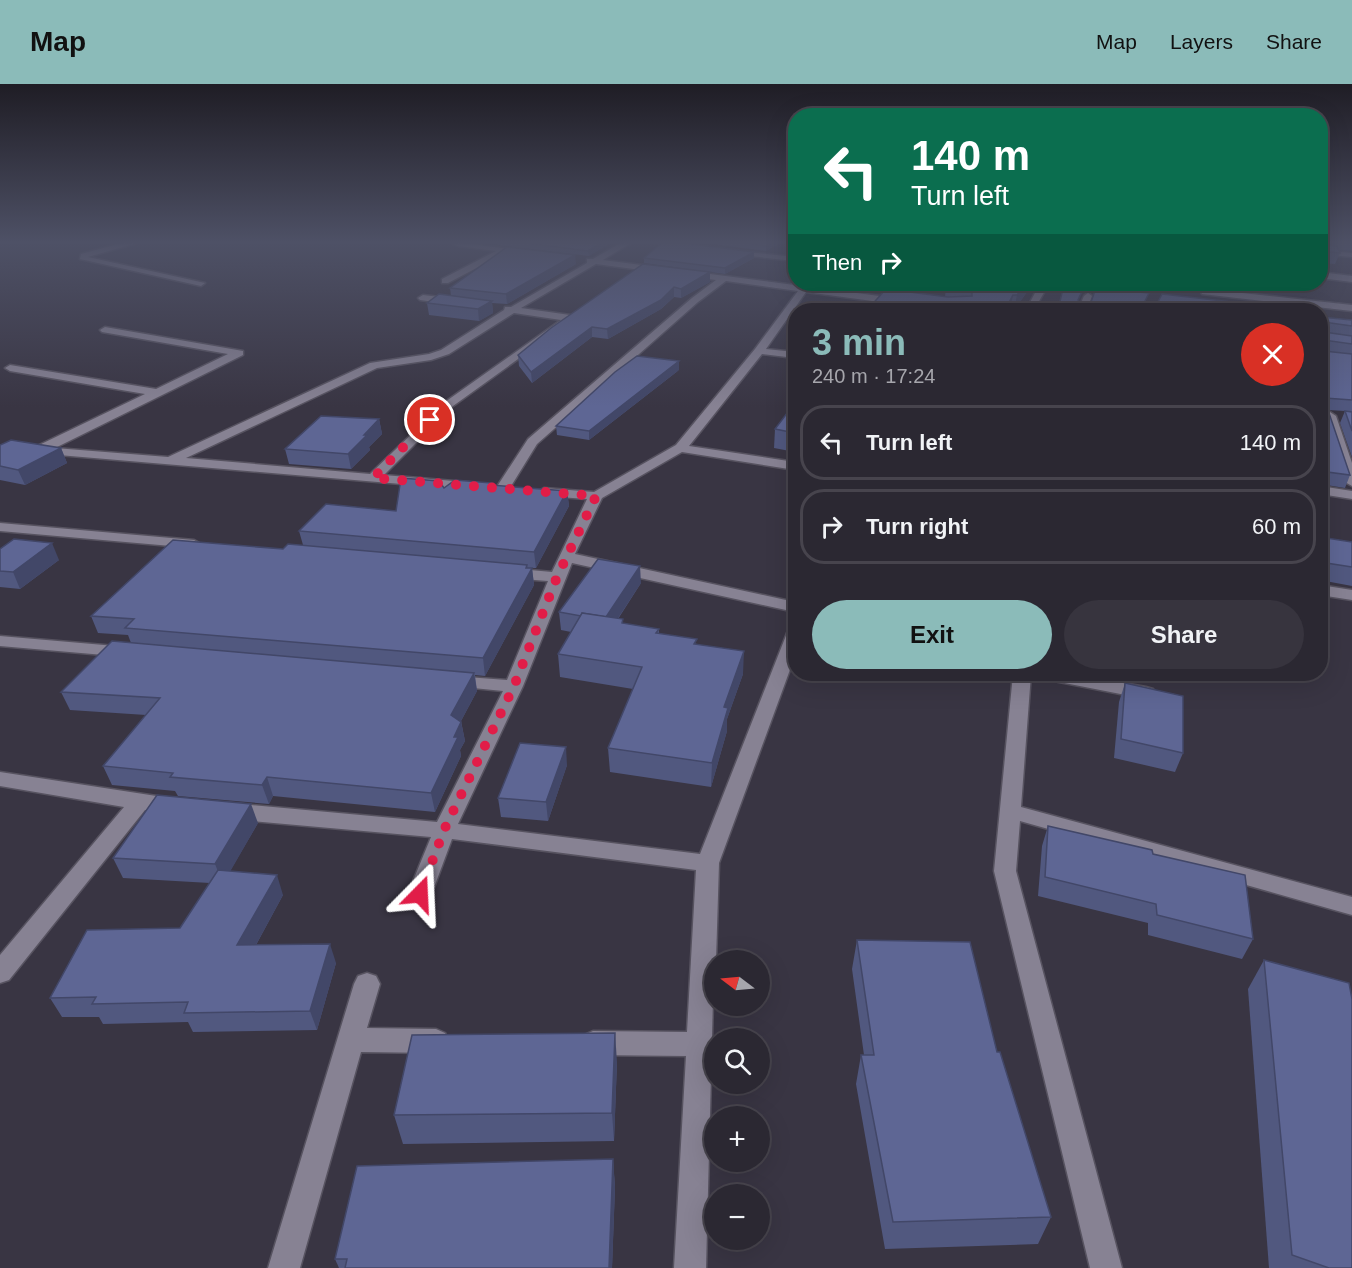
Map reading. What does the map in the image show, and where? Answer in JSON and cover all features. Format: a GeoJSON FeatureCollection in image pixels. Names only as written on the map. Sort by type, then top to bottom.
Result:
{"type":"FeatureCollection","features":[{"type":"Feature","properties":{"kind":"street"},"geometry":{"type":"LineString","coordinates":[[171,461],[366,368],[389,361],[431,357],[446,352],[532,296]]}},
{"type":"Feature","properties":{"kind":"street"},"geometry":{"type":"LineString","coordinates":[[515,489],[532,442],[700,296]]}},
{"type":"Feature","properties":{"kind":"street"},"geometry":{"type":"LineString","coordinates":[[863,296],[910,303]]}},
{"type":"Feature","properties":{"kind":"street"},"geometry":{"type":"LineString","coordinates":[[1085,303],[1088,296]]}},
{"type":"Feature","properties":{"kind":"street"},"geometry":{"type":"LineString","coordinates":[[1244,296],[1306,303]]}},
{"type":"Feature","properties":{"kind":"street"},"geometry":{"type":"LineString","coordinates":[[423,298],[467,304]]}},
{"type":"Feature","properties":{"kind":"street"},"geometry":{"type":"LineString","coordinates":[[875,303],[878,299]]}},
{"type":"Feature","properties":{"kind":"street"},"geometry":{"type":"LineString","coordinates":[[1328,305],[1352,308]]}},
{"type":"Feature","properties":{"kind":"street"},"geometry":{"type":"LineString","coordinates":[[373,478],[449,404],[574,315],[490,306]]}},
{"type":"Feature","properties":{"kind":"street"},"geometry":{"type":"LineString","coordinates":[[420,894],[444,830],[514,686],[557,577],[596,496],[680,448],[788,312]]}},
{"type":"Feature","properties":{"kind":"street"},"geometry":{"type":"LineString","coordinates":[[40,450],[238,353],[105,330]]}},
{"type":"Feature","properties":{"kind":"street"},"geometry":{"type":"LineString","coordinates":[[759,351],[788,354]]}},
{"type":"Feature","properties":{"kind":"street"},"geometry":{"type":"LineString","coordinates":[[10,368],[157,393]]}},
{"type":"Feature","properties":{"kind":"street"},"geometry":{"type":"LineString","coordinates":[[1331,416],[1352,482]]}},
{"type":"Feature","properties":{"kind":"street"},"geometry":{"type":"LineString","coordinates":[[21,448],[596,496]]}},
{"type":"Feature","properties":{"kind":"street"},"geometry":{"type":"LineString","coordinates":[[680,448],[788,465]]}},
{"type":"Feature","properties":{"kind":"street"},"geometry":{"type":"LineString","coordinates":[[1328,491],[1352,495]]}},
{"type":"Feature","properties":{"kind":"street"},"geometry":{"type":"LineString","coordinates":[[0,527],[213,546]]}},
{"type":"Feature","properties":{"kind":"street"},"geometry":{"type":"LineString","coordinates":[[566,557],[788,605]]}},
{"type":"Feature","properties":{"kind":"street"},"geometry":{"type":"LineString","coordinates":[[498,572],[557,577]]}},
{"type":"Feature","properties":{"kind":"street"},"geometry":{"type":"LineString","coordinates":[[1328,592],[1352,596]]}},
{"type":"Feature","properties":{"kind":"street"},"geometry":{"type":"LineString","coordinates":[[0,641],[143,653]]}},
{"type":"Feature","properties":{"kind":"street"},"geometry":{"type":"LineString","coordinates":[[690,1268],[708,863],[788,652]]}},
{"type":"Feature","properties":{"kind":"street"},"geometry":{"type":"LineString","coordinates":[[430,679],[514,686]]}},
{"type":"Feature","properties":{"kind":"street"},"geometry":{"type":"LineString","coordinates":[[1021,681],[1005,872],[1106,1268]]}},
{"type":"Feature","properties":{"kind":"street"},"geometry":{"type":"LineString","coordinates":[[1082,681],[1148,693]]}},
{"type":"Feature","properties":{"kind":"street"},"geometry":{"type":"LineString","coordinates":[[0,779],[140,802],[444,830],[708,863]]}},
{"type":"Feature","properties":{"kind":"street"},"geometry":{"type":"LineString","coordinates":[[0,974],[140,802]]}},
{"type":"Feature","properties":{"kind":"street"},"geometry":{"type":"LineString","coordinates":[[1010,811],[1352,906]]}},
{"type":"Feature","properties":{"kind":"street"},"geometry":{"type":"LineString","coordinates":[[284,1268],[367,984]]}},
{"type":"Feature","properties":{"kind":"street"},"geometry":{"type":"LineString","coordinates":[[351,1040],[456,1041]]}},
{"type":"Feature","properties":{"kind":"street"},"geometry":{"type":"LineString","coordinates":[[572,1043],[700,1044]]}},
{"type":"Feature","properties":{"kind":"building"},"geometry":{"type":"Polygon","coordinates":[[[436,296],[492,301],[478,309],[427,303],[436,296]]]}},
{"type":"Feature","properties":{"kind":"building"},"geometry":{"type":"Polygon","coordinates":[[[597,296],[665,296],[607,329],[592,327],[531,372],[518,355],[551,328],[597,296]]]}},
{"type":"Feature","properties":{"kind":"building"},"geometry":{"type":"Polygon","coordinates":[[[879,296],[1012,296],[1009,303],[873,303],[879,296]]]}},
{"type":"Feature","properties":{"kind":"building"},"geometry":{"type":"Polygon","coordinates":[[[1061,296],[1080,296],[1078,300],[1080,303],[1060,303],[1061,296]]]}},
{"type":"Feature","properties":{"kind":"building"},"geometry":{"type":"Polygon","coordinates":[[[1093,296],[1147,296],[1145,301],[1148,303],[1080,303],[1091,302],[1093,296]]]}},
{"type":"Feature","properties":{"kind":"building"},"geometry":{"type":"Polygon","coordinates":[[[1161,296],[1241,303],[1148,303],[1158,302],[1161,296]]]}},
{"type":"Feature","properties":{"kind":"building"},"geometry":{"type":"Polygon","coordinates":[[[1328,318],[1352,320],[1352,326],[1328,323],[1328,318]]]}},
{"type":"Feature","properties":{"kind":"building"},"geometry":{"type":"Polygon","coordinates":[[[1328,333],[1352,336],[1352,344],[1328,341],[1328,333]]]}},
{"type":"Feature","properties":{"kind":"building"},"geometry":{"type":"Polygon","coordinates":[[[1328,351],[1352,354],[1352,400],[1328,398],[1328,351]]]}},
{"type":"Feature","properties":{"kind":"building"},"geometry":{"type":"Polygon","coordinates":[[[637,356],[679,361],[589,431],[556,426],[615,372],[637,356]]]}},
{"type":"Feature","properties":{"kind":"building"},"geometry":{"type":"Polygon","coordinates":[[[1328,410],[1350,475],[1328,472],[1328,410]]]}},
{"type":"Feature","properties":{"kind":"building"},"geometry":{"type":"Polygon","coordinates":[[[1345,411],[1352,412],[1352,431],[1345,411]]]}},
{"type":"Feature","properties":{"kind":"building"},"geometry":{"type":"Polygon","coordinates":[[[788,412],[788,432],[775,429],[788,412]]]}},
{"type":"Feature","properties":{"kind":"building"},"geometry":{"type":"Polygon","coordinates":[[[321,416],[379,419],[348,454],[285,449],[321,416]]]}},
{"type":"Feature","properties":{"kind":"building"},"geometry":{"type":"Polygon","coordinates":[[[11,440],[61,448],[18,470],[0,466],[0,445],[11,440]]]}},
{"type":"Feature","properties":{"kind":"building"},"geometry":{"type":"Polygon","coordinates":[[[401,478],[439,481],[444,488],[455,480],[567,491],[534,552],[299,531],[326,504],[396,511],[401,478]]]}},
{"type":"Feature","properties":{"kind":"building"},"geometry":{"type":"Polygon","coordinates":[[[1328,538],[1352,542],[1352,567],[1328,563],[1328,538]]]}},
{"type":"Feature","properties":{"kind":"building"},"geometry":{"type":"Polygon","coordinates":[[[14,539],[52,543],[13,572],[0,571],[0,549],[14,539]]]}},
{"type":"Feature","properties":{"kind":"building"},"geometry":{"type":"Polygon","coordinates":[[[173,540],[283,549],[288,544],[527,565],[526,568],[532,568],[483,658],[125,628],[134,619],[91,616],[173,540]]]}},
{"type":"Feature","properties":{"kind":"building"},"geometry":{"type":"Polygon","coordinates":[[[598,559],[640,566],[606,617],[559,612],[598,559]]]}},
{"type":"Feature","properties":{"kind":"building"},"geometry":{"type":"Polygon","coordinates":[[[582,613],[623,619],[622,623],[659,629],[656,633],[697,639],[694,644],[744,651],[724,707],[728,708],[712,763],[608,748],[642,667],[558,654],[582,613]]]}},
{"type":"Feature","properties":{"kind":"building"},"geometry":{"type":"Polygon","coordinates":[[[112,641],[474,673],[451,715],[461,722],[454,737],[458,737],[431,793],[267,777],[262,785],[170,777],[173,773],[103,766],[160,698],[61,692],[112,641]]]}},
{"type":"Feature","properties":{"kind":"building"},"geometry":{"type":"Polygon","coordinates":[[[1125,683],[1183,696],[1183,753],[1121,739],[1125,683]]]}},
{"type":"Feature","properties":{"kind":"building"},"geometry":{"type":"Polygon","coordinates":[[[520,743],[566,747],[546,802],[498,798],[520,743]]]}},
{"type":"Feature","properties":{"kind":"building"},"geometry":{"type":"Polygon","coordinates":[[[157,795],[251,804],[215,864],[113,858],[157,795]]]}},
{"type":"Feature","properties":{"kind":"building"},"geometry":{"type":"Polygon","coordinates":[[[1048,826],[1152,850],[1153,854],[1245,875],[1253,939],[1157,915],[1156,904],[1045,877],[1048,826]]]}},
{"type":"Feature","properties":{"kind":"building"},"geometry":{"type":"Polygon","coordinates":[[[218,870],[277,875],[237,945],[330,944],[310,1011],[184,1013],[188,1002],[92,1004],[96,997],[50,998],[87,930],[180,928],[218,870]]]}},
{"type":"Feature","properties":{"kind":"building"},"geometry":{"type":"Polygon","coordinates":[[[857,940],[970,942],[997,1052],[1000,1052],[1051,1217],[893,1222],[861,1055],[874,1055],[857,940]]]}},
{"type":"Feature","properties":{"kind":"building"},"geometry":{"type":"Polygon","coordinates":[[[1264,960],[1349,983],[1352,999],[1352,1268],[1329,1268],[1292,1255],[1264,960]]]}},
{"type":"Feature","properties":{"kind":"building"},"geometry":{"type":"Polygon","coordinates":[[[615,1033],[612,1113],[394,1115],[412,1035],[615,1033]]]}},
{"type":"Feature","properties":{"kind":"building"},"geometry":{"type":"Polygon","coordinates":[[[613,1159],[609,1268],[345,1268],[347,1259],[335,1259],[357,1166],[613,1159]]]}},
{"type":"Feature","properties":{"kind":"route"},"geometry":{"type":"LineString","coordinates":[[420,894],[444,830],[514,686],[557,577],[596,496],[373,478],[430,420]]}}]}
